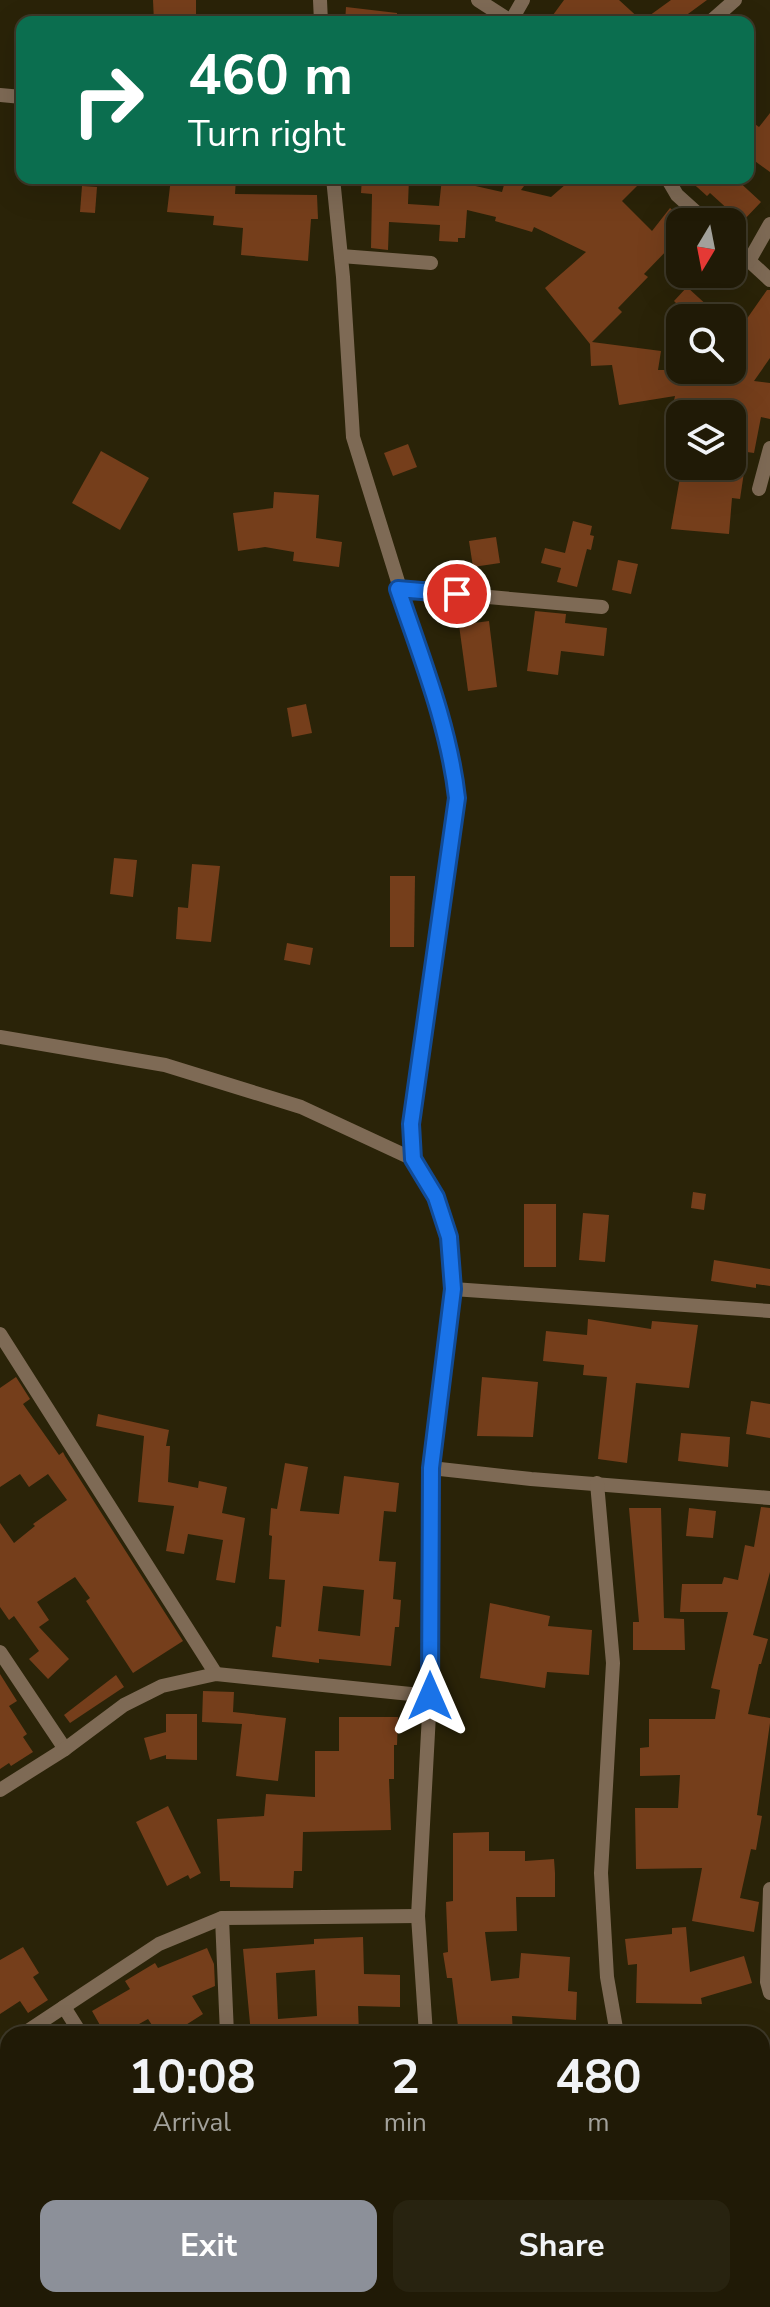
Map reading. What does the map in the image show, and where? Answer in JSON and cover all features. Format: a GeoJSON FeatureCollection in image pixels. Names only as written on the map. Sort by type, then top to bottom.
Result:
{"type":"FeatureCollection","features":[{"type":"Feature","properties":{"kind":"street"},"geometry":{"type":"LineString","coordinates":[[478,0],[503,16]]}},
{"type":"Feature","properties":{"kind":"street"},"geometry":{"type":"LineString","coordinates":[[717,16],[735,0]]}},
{"type":"Feature","properties":{"kind":"street"},"geometry":{"type":"LineString","coordinates":[[334,184],[353,437],[441,720],[454,767],[457,798],[411,1124],[413,1159],[436,1197],[449,1237],[453,1289],[431,1468],[430,1696],[418,1916],[425,2026]]}},
{"type":"Feature","properties":{"kind":"street"},"geometry":{"type":"LineString","coordinates":[[671,184],[691,208]]}},
{"type":"Feature","properties":{"kind":"street"},"geometry":{"type":"LineString","coordinates":[[749,261],[770,224]]}},
{"type":"Feature","properties":{"kind":"street"},"geometry":{"type":"LineString","coordinates":[[341,256],[431,263]]}},
{"type":"Feature","properties":{"kind":"street"},"geometry":{"type":"LineString","coordinates":[[746,258],[770,280]]}},
{"type":"Feature","properties":{"kind":"street"},"geometry":{"type":"LineString","coordinates":[[759,489],[770,448]]}},
{"type":"Feature","properties":{"kind":"street"},"geometry":{"type":"LineString","coordinates":[[398,589],[602,607]]}},
{"type":"Feature","properties":{"kind":"street"},"geometry":{"type":"LineString","coordinates":[[0,1037],[165,1065],[301,1107],[413,1159]]}},
{"type":"Feature","properties":{"kind":"street"},"geometry":{"type":"LineString","coordinates":[[453,1289],[770,1311]]}},
{"type":"Feature","properties":{"kind":"street"},"geometry":{"type":"LineString","coordinates":[[0,1334],[216,1674]]}},
{"type":"Feature","properties":{"kind":"street"},"geometry":{"type":"LineString","coordinates":[[431,1468],[770,1498]]}},
{"type":"Feature","properties":{"kind":"street"},"geometry":{"type":"LineString","coordinates":[[597,1483],[613,1663],[601,1873],[607,1977],[616,2026]]}},
{"type":"Feature","properties":{"kind":"street"},"geometry":{"type":"LineString","coordinates":[[0,1652],[65,1749]]}},
{"type":"Feature","properties":{"kind":"street"},"geometry":{"type":"LineString","coordinates":[[0,1790],[65,1749],[124,1705],[162,1686],[216,1674],[430,1696]]}},
{"type":"Feature","properties":{"kind":"street"},"geometry":{"type":"LineString","coordinates":[[770,1889],[767,1982],[770,1993]]}},
{"type":"Feature","properties":{"kind":"street"},"geometry":{"type":"LineString","coordinates":[[35,2026],[159,1944],[222,1918],[418,1916]]}},
{"type":"Feature","properties":{"kind":"street"},"geometry":{"type":"LineString","coordinates":[[222,1918],[227,2026]]}},
{"type":"Feature","properties":{"kind":"street"},"geometry":{"type":"LineString","coordinates":[[64,2007],[76,2026]]}},
{"type":"Feature","properties":{"kind":"building"},"geometry":{"type":"Polygon","coordinates":[[[153,0],[196,0],[196,16],[154,16],[153,0]]]}},
{"type":"Feature","properties":{"kind":"building"},"geometry":{"type":"Polygon","coordinates":[[[564,0],[619,0],[637,16],[554,16],[564,0]]]}},
{"type":"Feature","properties":{"kind":"building"},"geometry":{"type":"Polygon","coordinates":[[[671,0],[707,0],[685,16],[649,16],[671,0]]]}},
{"type":"Feature","properties":{"kind":"building"},"geometry":{"type":"Polygon","coordinates":[[[346,7],[397,13],[397,16],[345,16],[346,7]]]}},
{"type":"Feature","properties":{"kind":"building"},"geometry":{"type":"Polygon","coordinates":[[[770,113],[770,172],[754,160],[754,123],[759,127],[770,113]]]}},
{"type":"Feature","properties":{"kind":"building"},"geometry":{"type":"Polygon","coordinates":[[[170,184],[236,184],[235,194],[317,195],[318,219],[311,219],[308,261],[241,255],[243,228],[213,225],[214,216],[167,212],[170,184]]]}},
{"type":"Feature","properties":{"kind":"building"},"geometry":{"type":"Polygon","coordinates":[[[362,184],[409,184],[408,204],[439,206],[441,184],[471,184],[502,192],[504,184],[526,184],[521,190],[551,197],[566,184],[639,184],[622,201],[652,231],[666,213],[666,251],[644,274],[648,277],[618,308],[622,312],[592,342],[661,351],[658,370],[666,370],[666,384],[746,384],[746,320],[770,290],[770,358],[754,381],[770,383],[770,419],[761,417],[754,453],[747,452],[746,459],[746,400],[674,400],[675,396],[619,405],[612,365],[591,366],[590,344],[545,288],[586,252],[534,227],[532,232],[495,221],[496,217],[467,210],[465,238],[458,238],[458,242],[439,241],[440,225],[389,222],[388,250],[371,248],[372,194],[361,193],[362,184]]]}},
{"type":"Feature","properties":{"kind":"building"},"geometry":{"type":"Polygon","coordinates":[[[694,184],[742,184],[761,202],[746,218],[746,208],[727,208],[710,193],[707,196],[694,184]]]}},
{"type":"Feature","properties":{"kind":"building"},"geometry":{"type":"Polygon","coordinates":[[[82,186],[97,187],[95,213],[80,212],[82,186]]]}},
{"type":"Feature","properties":{"kind":"building"},"geometry":{"type":"Polygon","coordinates":[[[688,288],[706,304],[676,304],[674,301],[688,288]]]}},
{"type":"Feature","properties":{"kind":"building"},"geometry":{"type":"Polygon","coordinates":[[[408,444],[417,467],[393,476],[384,453],[408,444]]]}},
{"type":"Feature","properties":{"kind":"building"},"geometry":{"type":"Polygon","coordinates":[[[101,451],[149,478],[120,530],[72,503],[101,451]]]}},
{"type":"Feature","properties":{"kind":"building"},"geometry":{"type":"Polygon","coordinates":[[[680,480],[743,480],[740,499],[732,498],[729,534],[671,529],[680,480]]]}},
{"type":"Feature","properties":{"kind":"building"},"geometry":{"type":"Polygon","coordinates":[[[274,492],[319,495],[316,538],[342,542],[339,567],[293,561],[294,552],[265,547],[238,551],[233,513],[273,508],[274,492]]]}},
{"type":"Feature","properties":{"kind":"building"},"geometry":{"type":"Polygon","coordinates":[[[573,521],[592,526],[590,535],[594,536],[591,550],[587,549],[577,587],[557,582],[561,568],[541,563],[545,548],[565,553],[573,521]]]}},
{"type":"Feature","properties":{"kind":"building"},"geometry":{"type":"Polygon","coordinates":[[[496,537],[500,563],[473,567],[469,541],[496,537]]]}},
{"type":"Feature","properties":{"kind":"building"},"geometry":{"type":"Polygon","coordinates":[[[618,560],[638,564],[631,594],[612,590],[618,560]]]}},
{"type":"Feature","properties":{"kind":"building"},"geometry":{"type":"Polygon","coordinates":[[[535,611],[566,614],[565,623],[607,628],[604,656],[561,651],[558,675],[527,671],[535,611]]]}},
{"type":"Feature","properties":{"kind":"building"},"geometry":{"type":"Polygon","coordinates":[[[489,621],[497,687],[468,691],[459,625],[489,621]]]}},
{"type":"Feature","properties":{"kind":"building"},"geometry":{"type":"Polygon","coordinates":[[[306,704],[312,733],[292,737],[287,708],[306,704]]]}},
{"type":"Feature","properties":{"kind":"building"},"geometry":{"type":"Polygon","coordinates":[[[114,858],[137,860],[133,897],[110,894],[114,858]]]}},
{"type":"Feature","properties":{"kind":"building"},"geometry":{"type":"Polygon","coordinates":[[[192,864],[220,866],[211,942],[176,939],[178,907],[188,908],[192,864]]]}},
{"type":"Feature","properties":{"kind":"building"},"geometry":{"type":"Polygon","coordinates":[[[390,876],[415,876],[414,947],[390,947],[390,876]]]}},
{"type":"Feature","properties":{"kind":"building"},"geometry":{"type":"Polygon","coordinates":[[[287,943],[313,948],[310,965],[284,960],[287,943]]]}},
{"type":"Feature","properties":{"kind":"building"},"geometry":{"type":"Polygon","coordinates":[[[693,1192],[706,1194],[704,1210],[691,1208],[693,1192]]]}},
{"type":"Feature","properties":{"kind":"building"},"geometry":{"type":"Polygon","coordinates":[[[524,1204],[556,1204],[556,1267],[524,1267],[524,1204]]]}},
{"type":"Feature","properties":{"kind":"building"},"geometry":{"type":"Polygon","coordinates":[[[583,1213],[609,1215],[605,1262],[579,1260],[583,1213]]]}},
{"type":"Feature","properties":{"kind":"building"},"geometry":{"type":"Polygon","coordinates":[[[714,1260],[770,1269],[770,1286],[756,1284],[756,1288],[711,1281],[714,1260]]]}},
{"type":"Feature","properties":{"kind":"building"},"geometry":{"type":"Polygon","coordinates":[[[588,1319],[651,1329],[652,1321],[698,1325],[689,1388],[636,1383],[627,1463],[598,1459],[607,1377],[583,1375],[584,1365],[543,1361],[546,1331],[587,1335],[588,1319]]]}},
{"type":"Feature","properties":{"kind":"building"},"geometry":{"type":"Polygon","coordinates":[[[16,1377],[30,1399],[23,1404],[59,1455],[63,1452],[183,1641],[133,1673],[86,1601],[90,1598],[75,1577],[37,1602],[49,1620],[39,1627],[69,1659],[48,1679],[29,1659],[39,1651],[14,1616],[9,1620],[0,1607],[0,1523],[14,1543],[35,1526],[33,1524],[67,1500],[48,1474],[29,1487],[20,1474],[0,1487],[0,1388],[16,1377]]]}},
{"type":"Feature","properties":{"kind":"building"},"geometry":{"type":"Polygon","coordinates":[[[482,1377],[538,1382],[533,1437],[477,1436],[482,1377]]]}},
{"type":"Feature","properties":{"kind":"building"},"geometry":{"type":"Polygon","coordinates":[[[751,1401],[770,1404],[770,1438],[746,1434],[751,1401]]]}},
{"type":"Feature","properties":{"kind":"building"},"geometry":{"type":"Polygon","coordinates":[[[98,1414],[169,1430],[166,1446],[170,1446],[168,1482],[198,1488],[199,1481],[227,1487],[222,1513],[245,1518],[235,1583],[216,1580],[223,1540],[188,1534],[184,1554],[166,1551],[174,1506],[138,1502],[144,1436],[96,1426],[98,1414]]]}},
{"type":"Feature","properties":{"kind":"building"},"geometry":{"type":"Polygon","coordinates":[[[681,1433],[730,1437],[728,1467],[678,1461],[681,1433]]]}},
{"type":"Feature","properties":{"kind":"building"},"geometry":{"type":"Polygon","coordinates":[[[285,1463],[308,1467],[300,1511],[339,1514],[344,1476],[399,1483],[396,1512],[384,1511],[379,1561],[396,1562],[393,1599],[401,1600],[391,1666],[319,1659],[319,1663],[272,1657],[276,1626],[281,1627],[285,1580],[269,1579],[271,1508],[277,1509],[285,1463]],[[323,1586],[318,1631],[360,1636],[364,1590],[323,1586]]]}},
{"type":"Feature","properties":{"kind":"building"},"geometry":{"type":"Polygon","coordinates":[[[761,1507],[770,1508],[770,1572],[753,1635],[768,1639],[748,1714],[770,1718],[770,1723],[757,1815],[762,1816],[756,1850],[751,1849],[740,1898],[759,1902],[754,1932],[692,1921],[702,1868],[636,1869],[635,1808],[678,1808],[680,1775],[640,1776],[640,1748],[649,1747],[649,1719],[715,1719],[720,1690],[711,1688],[728,1612],[680,1612],[682,1584],[722,1584],[724,1577],[738,1580],[745,1545],[754,1547],[761,1507]]]}},
{"type":"Feature","properties":{"kind":"building"},"geometry":{"type":"Polygon","coordinates":[[[629,1508],[661,1508],[664,1618],[684,1619],[685,1650],[633,1650],[633,1622],[639,1622],[629,1508]]]}},
{"type":"Feature","properties":{"kind":"building"},"geometry":{"type":"Polygon","coordinates":[[[689,1508],[716,1511],[713,1538],[686,1536],[689,1508]]]}},
{"type":"Feature","properties":{"kind":"building"},"geometry":{"type":"Polygon","coordinates":[[[490,1603],[550,1616],[548,1626],[592,1630],[589,1675],[547,1672],[545,1688],[480,1678],[490,1603]]]}},
{"type":"Feature","properties":{"kind":"building"},"geometry":{"type":"Polygon","coordinates":[[[0,1674],[17,1701],[9,1706],[27,1734],[23,1737],[33,1752],[0,1769],[0,1674]]]}},
{"type":"Feature","properties":{"kind":"building"},"geometry":{"type":"Polygon","coordinates":[[[116,1675],[124,1687],[70,1723],[64,1715],[116,1675]]]}},
{"type":"Feature","properties":{"kind":"building"},"geometry":{"type":"Polygon","coordinates":[[[203,1691],[234,1692],[233,1712],[286,1718],[278,1781],[236,1776],[242,1724],[202,1722],[203,1691]]]}},
{"type":"Feature","properties":{"kind":"building"},"geometry":{"type":"Polygon","coordinates":[[[166,1714],[197,1714],[197,1760],[166,1759],[166,1755],[150,1760],[144,1738],[166,1732],[166,1714]]]}},
{"type":"Feature","properties":{"kind":"building"},"geometry":{"type":"Polygon","coordinates":[[[339,1717],[398,1717],[394,1779],[389,1779],[391,1830],[303,1832],[302,1871],[294,1871],[293,1888],[230,1887],[230,1881],[220,1881],[217,1819],[264,1816],[266,1794],[315,1797],[315,1751],[339,1751],[339,1717]]]}},
{"type":"Feature","properties":{"kind":"building"},"geometry":{"type":"Polygon","coordinates":[[[168,1806],[201,1873],[190,1879],[188,1875],[167,1886],[136,1822],[168,1806]]]}},
{"type":"Feature","properties":{"kind":"building"},"geometry":{"type":"Polygon","coordinates":[[[489,1832],[489,1851],[525,1851],[525,1861],[554,1859],[555,1897],[516,1897],[517,1931],[485,1932],[491,1981],[519,1978],[521,1953],[570,1957],[568,1991],[577,1992],[576,2020],[512,2016],[513,2026],[458,2026],[452,1978],[447,1978],[443,1953],[448,1952],[446,1902],[453,1901],[453,1833],[489,1832]]]}},
{"type":"Feature","properties":{"kind":"building"},"geometry":{"type":"Polygon","coordinates":[[[686,1927],[690,1972],[744,1956],[752,1983],[701,1998],[702,2004],[636,2003],[637,1964],[628,1965],[625,1939],[672,1934],[672,1928],[686,1927]]]}},
{"type":"Feature","properties":{"kind":"building"},"geometry":{"type":"Polygon","coordinates":[[[363,1937],[364,1974],[400,1975],[400,2007],[358,2006],[359,2026],[250,2026],[243,1949],[314,1944],[314,1939],[363,1937]],[[315,1970],[276,1973],[278,2019],[317,2016],[315,1970]]]}},
{"type":"Feature","properties":{"kind":"building"},"geometry":{"type":"Polygon","coordinates":[[[23,1947],[39,1973],[33,1977],[48,2000],[28,2013],[20,2001],[0,2014],[0,1960],[23,1947]]]}},
{"type":"Feature","properties":{"kind":"building"},"geometry":{"type":"Polygon","coordinates":[[[207,1948],[214,1964],[215,1986],[192,1996],[203,2014],[184,2026],[153,2026],[148,2019],[135,2026],[100,2026],[92,2011],[130,1989],[125,1981],[155,1963],[158,1968],[207,1948]]]}},
{"type":"Feature","properties":{"kind":"route"},"geometry":{"type":"LineString","coordinates":[[430,1696],[431,1468],[453,1289],[449,1237],[436,1197],[413,1159],[411,1124],[457,798],[454,767],[441,720],[398,589],[457,594]]}}]}
